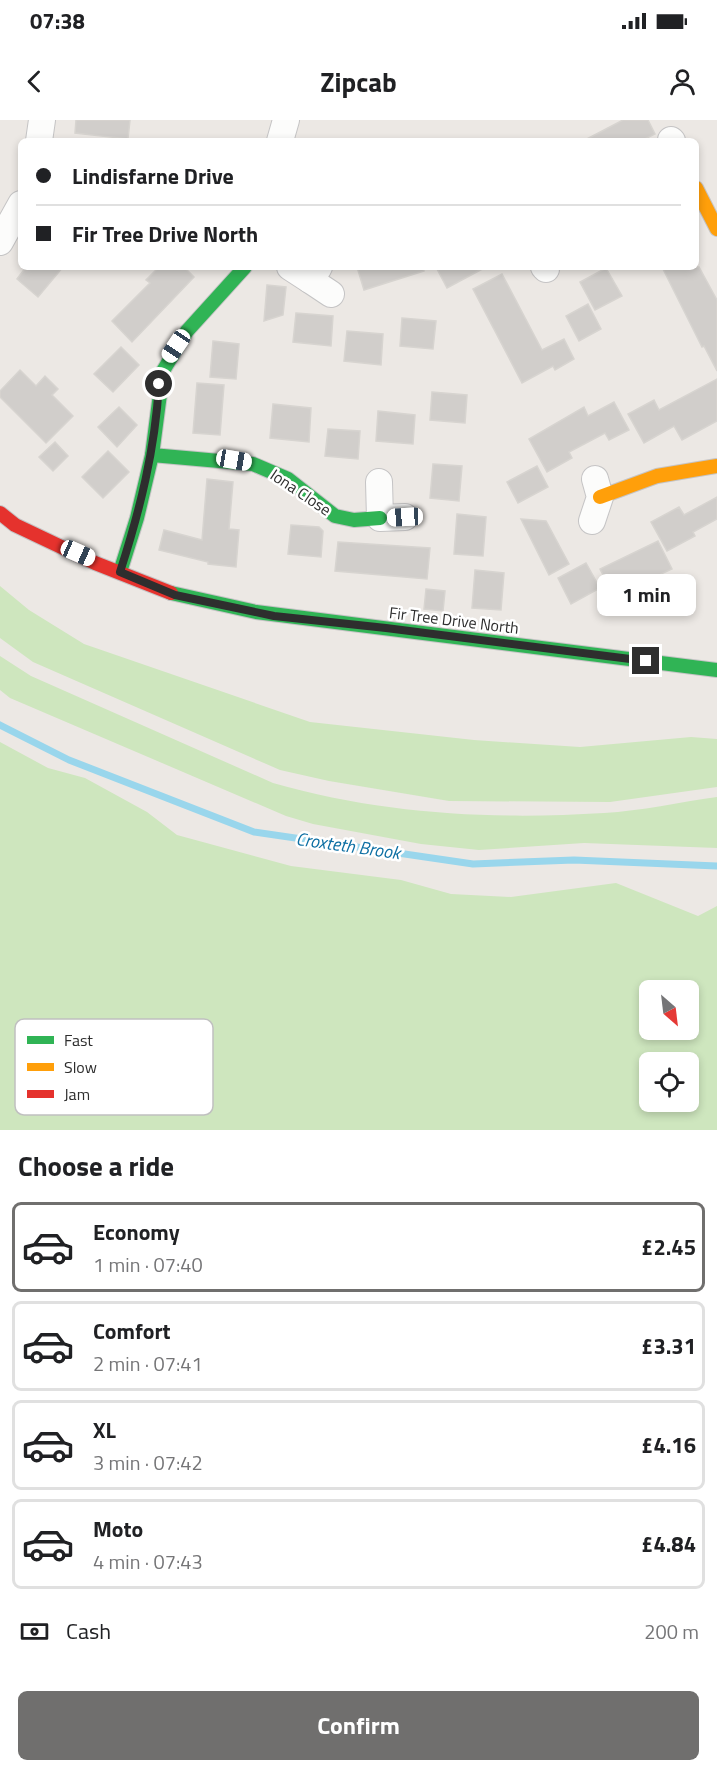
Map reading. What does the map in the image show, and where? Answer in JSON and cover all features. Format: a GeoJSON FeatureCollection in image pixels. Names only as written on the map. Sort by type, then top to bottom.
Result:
{"type":"FeatureCollection","features":[{"type":"Feature","properties":{"kind":"street"},"geometry":{"type":"LineString","coordinates":[[39,138],[42,120]]}},
{"type":"Feature","properties":{"kind":"street"},"geometry":{"type":"LineString","coordinates":[[281,138],[286,120]]}},
{"type":"Feature","properties":{"kind":"street"},"geometry":{"type":"LineString","coordinates":[[699,194],[717,229]]}},
{"type":"Feature","properties":{"kind":"street"},"geometry":{"type":"LineString","coordinates":[[0,242],[18,209]]}},
{"type":"Feature","properties":{"kind":"street"},"geometry":{"type":"LineString","coordinates":[[120,572],[137,518],[152,455],[159,384],[169,358],[187,331],[242,270]]}},
{"type":"Feature","properties":{"kind":"street"},"geometry":{"type":"LineString","coordinates":[[306,271],[331,294]]}},
{"type":"Feature","properties":{"kind":"street","name":"Iona Close"},"geometry":{"type":"LineString","coordinates":[[152,455],[253,464],[288,479],[335,516],[354,520],[405,517]]}},
{"type":"Feature","properties":{"kind":"street"},"geometry":{"type":"LineString","coordinates":[[592,520],[598,488],[668,472],[717,466]]}},
{"type":"Feature","properties":{"kind":"street"},"geometry":{"type":"LineString","coordinates":[[379,482],[380,518]]}},
{"type":"Feature","properties":{"kind":"street","name":"Fir Tree Drive North"},"geometry":{"type":"LineString","coordinates":[[0,513],[15,525],[175,595],[274,616],[717,670]]}},
{"type":"Feature","properties":{"kind":"green space"},"geometry":{"type":"Polygon","coordinates":[[[0,586],[29,610],[84,644],[310,722],[474,740],[580,747],[691,737],[717,739],[717,787],[610,802],[449,801],[329,781],[280,770],[33,662],[0,638],[0,586]]]}},
{"type":"Feature","properties":{"kind":"green space"},"geometry":{"type":"Polygon","coordinates":[[[0,656],[31,676],[273,783],[355,802],[478,815],[520,816],[618,812],[717,797],[717,848],[584,843],[479,850],[421,844],[313,824],[286,816],[10,698],[0,690],[0,656]]]}},
{"type":"Feature","properties":{"kind":"green space"},"geometry":{"type":"Polygon","coordinates":[[[0,742],[48,768],[85,778],[147,812],[177,835],[291,866],[401,880],[451,894],[511,897],[616,883],[698,916],[717,906],[717,1130],[0,1130],[0,742]]]}},
{"type":"Feature","properties":{"kind":"building"},"geometry":{"type":"Polygon","coordinates":[[[76,120],[130,120],[128,138],[75,133],[76,120]]]}},
{"type":"Feature","properties":{"kind":"building"},"geometry":{"type":"Polygon","coordinates":[[[623,120],[648,120],[655,134],[647,138],[589,138],[623,120]]]}},
{"type":"Feature","properties":{"kind":"building"},"geometry":{"type":"Polygon","coordinates":[[[699,267],[717,300],[717,371],[704,346],[702,347],[664,270],[699,270],[699,267]]]}},
{"type":"Feature","properties":{"kind":"building"},"geometry":{"type":"Polygon","coordinates":[[[24,270],[60,270],[38,297],[17,279],[24,270]]]}},
{"type":"Feature","properties":{"kind":"building"},"geometry":{"type":"Polygon","coordinates":[[[156,270],[187,270],[194,277],[132,342],[112,321],[150,283],[146,280],[156,270]]]}},
{"type":"Feature","properties":{"kind":"building"},"geometry":{"type":"Polygon","coordinates":[[[358,270],[424,270],[424,271],[364,290],[358,270]]]}},
{"type":"Feature","properties":{"kind":"building"},"geometry":{"type":"Polygon","coordinates":[[[438,270],[480,270],[447,288],[438,270]]]}},
{"type":"Feature","properties":{"kind":"building"},"geometry":{"type":"Polygon","coordinates":[[[602,270],[607,270],[622,296],[595,310],[580,282],[602,270]]]}},
{"type":"Feature","properties":{"kind":"building"},"geometry":{"type":"Polygon","coordinates":[[[502,274],[542,350],[564,339],[574,359],[555,370],[553,366],[522,383],[473,289],[502,274]]]}},
{"type":"Feature","properties":{"kind":"building"},"geometry":{"type":"Polygon","coordinates":[[[267,285],[286,287],[283,315],[264,321],[267,285]]]}},
{"type":"Feature","properties":{"kind":"building"},"geometry":{"type":"Polygon","coordinates":[[[588,304],[601,329],[579,341],[566,316],[588,304]]]}},
{"type":"Feature","properties":{"kind":"building"},"geometry":{"type":"Polygon","coordinates":[[[296,313],[333,316],[331,346],[293,342],[296,313]]]}},
{"type":"Feature","properties":{"kind":"building"},"geometry":{"type":"Polygon","coordinates":[[[402,318],[436,321],[433,349],[400,346],[402,318]]]}},
{"type":"Feature","properties":{"kind":"building"},"geometry":{"type":"Polygon","coordinates":[[[347,331],[383,334],[381,365],[344,361],[347,331]]]}},
{"type":"Feature","properties":{"kind":"building"},"geometry":{"type":"Polygon","coordinates":[[[213,341],[239,344],[236,379],[210,377],[213,341]]]}},
{"type":"Feature","properties":{"kind":"building"},"geometry":{"type":"Polygon","coordinates":[[[121,347],[139,365],[113,392],[94,374],[121,347]]]}},
{"type":"Feature","properties":{"kind":"building"},"geometry":{"type":"Polygon","coordinates":[[[20,370],[36,386],[45,376],[58,389],[52,395],[73,416],[46,443],[0,397],[0,391],[20,370]]]}},
{"type":"Feature","properties":{"kind":"building"},"geometry":{"type":"Polygon","coordinates":[[[717,379],[717,421],[682,440],[674,426],[644,443],[628,414],[654,400],[659,410],[717,379]]]}},
{"type":"Feature","properties":{"kind":"building"},"geometry":{"type":"Polygon","coordinates":[[[197,383],[224,385],[220,435],[193,433],[197,383]]]}},
{"type":"Feature","properties":{"kind":"building"},"geometry":{"type":"Polygon","coordinates":[[[432,392],[467,395],[465,423],[430,420],[432,392]]]}},
{"type":"Feature","properties":{"kind":"building"},"geometry":{"type":"Polygon","coordinates":[[[614,402],[629,430],[609,440],[605,433],[569,452],[572,458],[547,472],[529,439],[584,407],[588,416],[614,402]]]}},
{"type":"Feature","properties":{"kind":"building"},"geometry":{"type":"Polygon","coordinates":[[[273,404],[311,408],[309,442],[270,438],[273,404]]]}},
{"type":"Feature","properties":{"kind":"building"},"geometry":{"type":"Polygon","coordinates":[[[119,407],[137,425],[117,447],[98,427],[119,407]]]}},
{"type":"Feature","properties":{"kind":"building"},"geometry":{"type":"Polygon","coordinates":[[[378,411],[415,415],[413,444],[376,441],[378,411]]]}},
{"type":"Feature","properties":{"kind":"building"},"geometry":{"type":"Polygon","coordinates":[[[328,429],[360,431],[358,459],[325,456],[328,429]]]}},
{"type":"Feature","properties":{"kind":"building"},"geometry":{"type":"Polygon","coordinates":[[[55,442],[68,456],[53,471],[39,457],[55,442]]]}},
{"type":"Feature","properties":{"kind":"building"},"geometry":{"type":"Polygon","coordinates":[[[108,451],[129,472],[103,498],[82,477],[108,451]]]}},
{"type":"Feature","properties":{"kind":"building"},"geometry":{"type":"Polygon","coordinates":[[[433,464],[462,466],[459,501],[430,498],[433,464]]]}},
{"type":"Feature","properties":{"kind":"building"},"geometry":{"type":"Polygon","coordinates":[[[537,466],[548,487],[518,503],[507,482],[537,466]]]}},
{"type":"Feature","properties":{"kind":"building"},"geometry":{"type":"Polygon","coordinates":[[[207,479],[233,482],[229,529],[239,530],[236,567],[208,564],[208,562],[159,550],[164,530],[202,540],[207,479]]]}},
{"type":"Feature","properties":{"kind":"building"},"geometry":{"type":"Polygon","coordinates":[[[717,497],[717,519],[693,532],[695,536],[667,551],[651,522],[679,507],[684,515],[717,497]]]}},
{"type":"Feature","properties":{"kind":"building"},"geometry":{"type":"Polygon","coordinates":[[[457,514],[486,517],[483,556],[454,554],[457,514]]]}},
{"type":"Feature","properties":{"kind":"building"},"geometry":{"type":"Polygon","coordinates":[[[521,519],[546,521],[569,564],[549,575],[521,519]]]}},
{"type":"Feature","properties":{"kind":"building"},"geometry":{"type":"Polygon","coordinates":[[[291,525],[319,527],[323,531],[321,557],[288,554],[291,525]]]}},
{"type":"Feature","properties":{"kind":"building"},"geometry":{"type":"Polygon","coordinates":[[[658,541],[672,569],[614,596],[600,569],[658,541]]]}},
{"type":"Feature","properties":{"kind":"building"},"geometry":{"type":"Polygon","coordinates":[[[338,542],[430,548],[427,579],[335,571],[338,542]]]}},
{"type":"Feature","properties":{"kind":"building"},"geometry":{"type":"Polygon","coordinates":[[[586,563],[600,588],[571,604],[558,578],[586,563]]]}},
{"type":"Feature","properties":{"kind":"building"},"geometry":{"type":"Polygon","coordinates":[[[475,570],[504,573],[501,610],[472,608],[475,570]]]}},
{"type":"Feature","properties":{"kind":"building"},"geometry":{"type":"Polygon","coordinates":[[[426,589],[445,591],[443,611],[424,609],[426,589]]]}},
{"type":"Feature","properties":{"kind":"waterway","name":"Croxteth Brook"},"geometry":{"type":"LineString","coordinates":[[0,725],[69,760],[254,832],[473,864],[574,860],[717,866]]}},
{"type":"Feature","properties":{"kind":"traffic: fast"},"geometry":{"type":"LineString","coordinates":[[120,572],[137,518],[152,455],[163,371],[187,331],[242,270]]}},
{"type":"Feature","properties":{"kind":"traffic: fast"},"geometry":{"type":"LineString","coordinates":[[152,455],[253,464],[288,479],[335,516],[354,520],[380,518]]}},
{"type":"Feature","properties":{"kind":"traffic: fast"},"geometry":{"type":"LineString","coordinates":[[171,593],[256,612],[717,670]]}},
{"type":"Feature","properties":{"kind":"traffic: slow"},"geometry":{"type":"LineString","coordinates":[[699,194],[717,229]]}},
{"type":"Feature","properties":{"kind":"traffic: slow"},"geometry":{"type":"LineString","coordinates":[[600,497],[657,476],[717,466]]}},
{"type":"Feature","properties":{"kind":"traffic: jam"},"geometry":{"type":"LineString","coordinates":[[0,513],[15,525],[95,563],[171,593]]}},
{"type":"Feature","properties":{"kind":"route"},"geometry":{"type":"LineString","coordinates":[[159,384],[157,424],[152,455],[137,518],[120,572],[175,595],[225,608],[274,616],[646,661]]}}]}
